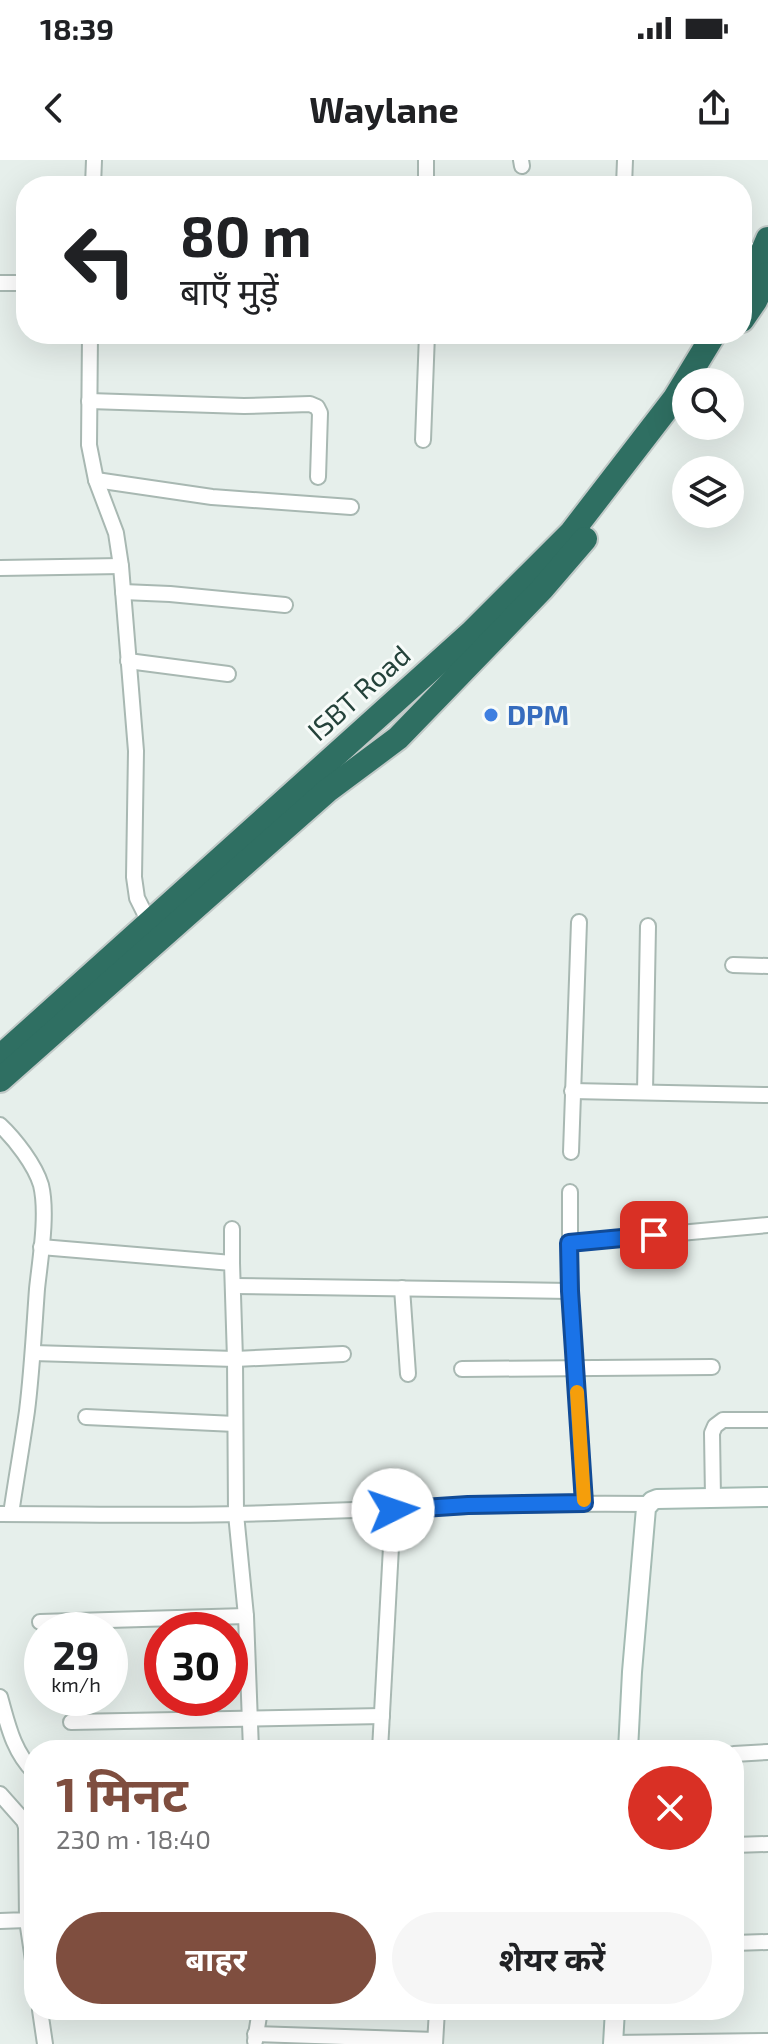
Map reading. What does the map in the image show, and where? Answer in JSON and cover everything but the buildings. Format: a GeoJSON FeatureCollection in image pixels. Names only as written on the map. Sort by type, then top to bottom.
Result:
{"type":"FeatureCollection","features":[{"type":"Feature","properties":{"kind":"highway"},"geometry":{"type":"LineString","coordinates":[[752,305],[760,253]]}},
{"type":"Feature","properties":{"kind":"highway","name":"ISBT Road"},"geometry":{"type":"LineString","coordinates":[[0,1057],[153,931],[478,640],[571,533],[675,398],[708,344]]}},
{"type":"Feature","properties":{"kind":"highway"},"geometry":{"type":"LineString","coordinates":[[710,368],[726,344]]}},
{"type":"Feature","properties":{"kind":"highway"},"geometry":{"type":"LineString","coordinates":[[478,640],[542,589],[607,513],[672,422]]}},
{"type":"Feature","properties":{"kind":"highway"},"geometry":{"type":"LineString","coordinates":[[0,1080],[153,931]]}},
{"type":"Feature","properties":{"kind":"street"},"geometry":{"type":"LineString","coordinates":[[90,344],[89,445],[96,480],[114,524],[121,566],[136,751],[134,877],[137,898],[153,931]]}},
{"type":"Feature","properties":{"kind":"street"},"geometry":{"type":"LineString","coordinates":[[423,440],[427,344]]}},
{"type":"Feature","properties":{"kind":"street"},"geometry":{"type":"LineString","coordinates":[[89,401],[244,406],[310,404],[317,407],[320,413],[318,477]]}},
{"type":"Feature","properties":{"kind":"street"},"geometry":{"type":"LineString","coordinates":[[96,480],[212,497],[351,507]]}},
{"type":"Feature","properties":{"kind":"street"},"geometry":{"type":"LineString","coordinates":[[0,568],[121,566]]}},
{"type":"Feature","properties":{"kind":"street"},"geometry":{"type":"LineString","coordinates":[[123,592],[285,605]]}},
{"type":"Feature","properties":{"kind":"street"},"geometry":{"type":"LineString","coordinates":[[128,661],[228,674]]}},
{"type":"Feature","properties":{"kind":"street"},"geometry":{"type":"LineString","coordinates":[[571,1152],[579,922]]}},
{"type":"Feature","properties":{"kind":"street"},"geometry":{"type":"LineString","coordinates":[[645,1092],[648,926]]}},
{"type":"Feature","properties":{"kind":"street"},"geometry":{"type":"LineString","coordinates":[[733,965],[768,966]]}},
{"type":"Feature","properties":{"kind":"street"},"geometry":{"type":"LineString","coordinates":[[572,1091],[768,1095]]}},
{"type":"Feature","properties":{"kind":"street"},"geometry":{"type":"LineString","coordinates":[[0,1125],[24,1155],[41,1185],[42,1223],[26,1413],[6,1514],[236,1514],[468,1505],[649,1504]]}},
{"type":"Feature","properties":{"kind":"street"},"geometry":{"type":"LineString","coordinates":[[570,1192],[570,1291],[584,1503]]}},
{"type":"Feature","properties":{"kind":"street"},"geometry":{"type":"LineString","coordinates":[[569,1243],[768,1225]]}},
{"type":"Feature","properties":{"kind":"street"},"geometry":{"type":"LineString","coordinates":[[232,1229],[236,1514],[246,1612]]}},
{"type":"Feature","properties":{"kind":"street"},"geometry":{"type":"LineString","coordinates":[[41,1247],[232,1263]]}},
{"type":"Feature","properties":{"kind":"street"},"geometry":{"type":"LineString","coordinates":[[234,1286],[570,1291]]}},
{"type":"Feature","properties":{"kind":"street"},"geometry":{"type":"LineString","coordinates":[[402,1288],[408,1374]]}},
{"type":"Feature","properties":{"kind":"street"},"geometry":{"type":"LineString","coordinates":[[33,1353],[235,1359],[343,1354]]}},
{"type":"Feature","properties":{"kind":"street"},"geometry":{"type":"LineString","coordinates":[[462,1369],[712,1367]]}},
{"type":"Feature","properties":{"kind":"street"},"geometry":{"type":"LineString","coordinates":[[86,1417],[235,1424]]}},
{"type":"Feature","properties":{"kind":"street"},"geometry":{"type":"LineString","coordinates":[[713,1498],[712,1433],[715,1426],[723,1420],[768,1420]]}},
{"type":"Feature","properties":{"kind":"street"},"geometry":{"type":"LineString","coordinates":[[629,1740],[645,1511],[649,1504],[657,1499],[768,1497]]}},
{"type":"Feature","properties":{"kind":"street"},"geometry":{"type":"LineString","coordinates":[[381,1740],[393,1510]]}},
{"type":"Feature","properties":{"kind":"street"},"geometry":{"type":"LineString","coordinates":[[248,1685],[250,1740]]}},
{"type":"Feature","properties":{"kind":"street"},"geometry":{"type":"LineString","coordinates":[[0,1697],[14,1744],[24,1760]]}},
{"type":"Feature","properties":{"kind":"street"},"geometry":{"type":"LineString","coordinates":[[71,1722],[382,1716]]}},
{"type":"Feature","properties":{"kind":"street"},"geometry":{"type":"LineString","coordinates":[[744,1753],[768,1752]]}},
{"type":"Feature","properties":{"kind":"street"},"geometry":{"type":"LineString","coordinates":[[0,1794],[24,1824]]}},
{"type":"Feature","properties":{"kind":"street"},"geometry":{"type":"LineString","coordinates":[[744,1845],[768,1844]]}},
{"type":"Feature","properties":{"kind":"street"},"geometry":{"type":"LineString","coordinates":[[0,1921],[24,1920]]}},
{"type":"Feature","properties":{"kind":"street"},"geometry":{"type":"LineString","coordinates":[[744,1943],[768,1942]]}},
{"type":"Feature","properties":{"kind":"street"},"geometry":{"type":"LineString","coordinates":[[41,2020],[45,2044]]}},
{"type":"Feature","properties":{"kind":"street"},"geometry":{"type":"LineString","coordinates":[[255,2039],[435,2042],[436,2020]]}},
{"type":"Feature","properties":{"kind":"street"},"geometry":{"type":"LineString","coordinates":[[614,2020],[613,2044],[764,2042]]}},
{"type":"Feature","properties":{"kind":"slow traffic"},"geometry":{"type":"LineString","coordinates":[[577,1392],[584,1500]]}},
{"type":"Feature","properties":{"kind":"place","name":"DPM"},"geometry":{"type":"Point","coordinates":[491,715]}},
{"type":"Feature","properties":{"kind":"route"},"geometry":{"type":"LineString","coordinates":[[393,1510],[584,1503],[569,1243],[654,1235]]}}]}
